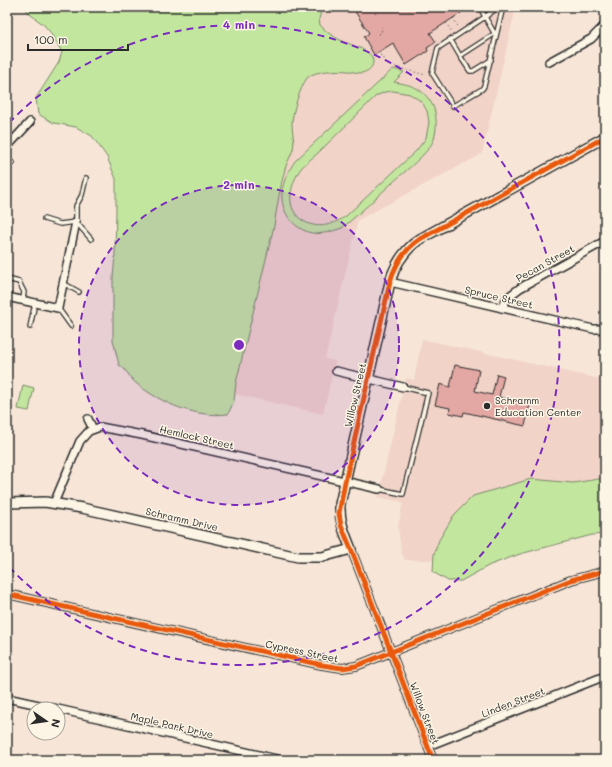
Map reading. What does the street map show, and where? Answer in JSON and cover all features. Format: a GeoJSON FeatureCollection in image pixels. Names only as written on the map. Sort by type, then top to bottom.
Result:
{"type":"FeatureCollection","features":[{"type":"Feature","properties":{"kind":"street"},"geometry":{"type":"LineString","coordinates":[[549,62],[591,39],[605,25]]}},
{"type":"Feature","properties":{"kind":"street"},"geometry":{"type":"LineString","coordinates":[[7,147],[30,122]]}},
{"type":"Feature","properties":{"kind":"street","name":"Willow Street"},"geometry":{"type":"LineString","coordinates":[[433,760],[350,549],[341,525],[339,513],[393,271],[407,250],[420,239],[605,137]]}},
{"type":"Feature","properties":{"kind":"street"},"geometry":{"type":"LineString","coordinates":[[7,297],[58,308],[76,222]]}},
{"type":"Feature","properties":{"kind":"street","name":"Pecan Street"},"geometry":{"type":"LineString","coordinates":[[501,308],[508,297],[520,288],[605,241]]}},
{"type":"Feature","properties":{"kind":"street","name":"Spruce Street"},"geometry":{"type":"LineString","coordinates":[[390,282],[593,329],[604,328]]}},
{"type":"Feature","properties":{"kind":"street"},"geometry":{"type":"LineString","coordinates":[[336,371],[403,387]]}},
{"type":"Feature","properties":{"kind":"street"},"geometry":{"type":"LineString","coordinates":[[54,503],[80,441],[83,436],[93,429],[88,419]]}},
{"type":"Feature","properties":{"kind":"street","name":"Hemlock Street"},"geometry":{"type":"LineString","coordinates":[[93,429],[106,428],[120,430],[379,489]]}},
{"type":"Feature","properties":{"kind":"street","name":"Schramm Drive"},"geometry":{"type":"LineString","coordinates":[[7,503],[54,503],[112,514],[298,557],[322,557],[350,549]]}},
{"type":"Feature","properties":{"kind":"street","name":"Cypress Street"},"geometry":{"type":"LineString","coordinates":[[7,594],[331,667],[346,668],[356,666],[571,580],[605,571]]}},
{"type":"Feature","properties":{"kind":"street","name":"Linden Street"},"geometry":{"type":"LineString","coordinates":[[428,746],[605,676]]}},
{"type":"Feature","properties":{"kind":"street","name":"Maple Park Drive"},"geometry":{"type":"LineString","coordinates":[[7,698],[26,702]]}},
{"type":"Feature","properties":{"kind":"street","name":"Maple Park Drive"},"geometry":{"type":"LineString","coordinates":[[66,711],[281,760]]}},
{"type":"Feature","properties":{"kind":"lane"},"geometry":{"type":"LineString","coordinates":[[480,7],[495,35]]}},
{"type":"Feature","properties":{"kind":"lane"},"geometry":{"type":"LineString","coordinates":[[498,7],[438,48],[432,73],[453,106],[482,89],[485,84],[502,7]]}},
{"type":"Feature","properties":{"kind":"lane"},"geometry":{"type":"LineString","coordinates":[[460,56],[495,35]]}},
{"type":"Feature","properties":{"kind":"lane"},"geometry":{"type":"LineString","coordinates":[[450,40],[470,71],[473,71],[491,60]]}},
{"type":"Feature","properties":{"kind":"lane"},"geometry":{"type":"LineString","coordinates":[[7,161],[13,163]]}},
{"type":"Feature","properties":{"kind":"lane"},"geometry":{"type":"LineString","coordinates":[[86,178],[82,195],[76,206],[76,222],[91,239]]}},
{"type":"Feature","properties":{"kind":"lane"},"geometry":{"type":"LineString","coordinates":[[44,219],[60,224],[76,222]]}},
{"type":"Feature","properties":{"kind":"lane"},"geometry":{"type":"LineString","coordinates":[[7,279],[19,282],[24,292],[23,300]]}},
{"type":"Feature","properties":{"kind":"lane"},"geometry":{"type":"LineString","coordinates":[[63,283],[79,292]]}},
{"type":"Feature","properties":{"kind":"lane"},"geometry":{"type":"LineString","coordinates":[[30,327],[35,303]]}},
{"type":"Feature","properties":{"kind":"lane"},"geometry":{"type":"LineString","coordinates":[[58,308],[71,326]]}},
{"type":"Feature","properties":{"kind":"lane"},"geometry":{"type":"LineString","coordinates":[[379,489],[403,494],[428,393],[403,387]]}},
{"type":"Feature","properties":{"kind":"path"},"geometry":{"type":"LineString","coordinates":[[453,18],[459,28]]}},
{"type":"Feature","properties":{"kind":"path"},"geometry":{"type":"LineString","coordinates":[[446,23],[452,32]]}},
{"type":"Feature","properties":{"kind":"path"},"geometry":{"type":"LineString","coordinates":[[379,34],[381,33],[382,26]]}},
{"type":"Feature","properties":{"kind":"path"},"geometry":{"type":"LineString","coordinates":[[378,52],[383,61],[388,65],[426,74]]}},
{"type":"Feature","properties":{"kind":"shaded area"},"geometry":{"type":"Polygon","coordinates":[[[310,7],[516,7],[482,154],[358,220],[325,359],[335,361],[323,414],[221,391],[310,7]]]}},
{"type":"Feature","properties":{"kind":"shaded area"},"geometry":{"type":"Polygon","coordinates":[[[422,339],[605,380],[605,486],[486,559],[405,560],[401,551],[398,527],[403,502],[378,497],[406,378],[414,380],[422,339]]]}},
{"type":"Feature","properties":{"kind":"green space"},"geometry":{"type":"Polygon","coordinates":[[[24,7],[322,7],[319,19],[322,28],[346,43],[361,48],[370,54],[373,62],[369,70],[362,73],[351,71],[333,71],[315,73],[307,78],[299,94],[292,119],[293,149],[283,176],[274,226],[236,383],[234,401],[228,414],[216,415],[192,412],[157,398],[137,384],[119,365],[113,340],[116,179],[107,157],[92,136],[76,127],[54,123],[38,114],[36,98],[59,62],[62,52],[50,32],[24,7]]]}},
{"type":"Feature","properties":{"kind":"green space"},"geometry":{"type":"Polygon","coordinates":[[[393,69],[404,72],[394,82],[407,84],[417,88],[425,95],[433,106],[436,118],[436,131],[434,139],[427,150],[416,162],[342,228],[324,233],[312,233],[299,228],[289,218],[283,206],[282,192],[287,176],[295,161],[393,69]],[[393,91],[385,92],[376,96],[302,167],[292,187],[291,194],[292,208],[300,219],[312,225],[322,226],[341,219],[416,151],[426,138],[429,122],[427,111],[422,102],[410,94],[393,91]]]}},
{"type":"Feature","properties":{"kind":"green space"},"geometry":{"type":"Polygon","coordinates":[[[23,385],[34,388],[29,411],[18,409],[23,385]]]}},
{"type":"Feature","properties":{"kind":"green space"},"geometry":{"type":"Polygon","coordinates":[[[605,478],[605,534],[592,535],[520,554],[490,565],[461,581],[448,581],[433,572],[434,554],[439,540],[454,515],[473,496],[531,479],[573,483],[605,478]]]}},
{"type":"Feature","properties":{"kind":"building"},"geometry":{"type":"Polygon","coordinates":[[[352,7],[458,7],[461,13],[430,33],[436,42],[427,48],[428,51],[406,65],[393,43],[374,55],[364,37],[369,33],[352,7]]]}},
{"type":"Feature","properties":{"kind":"building"},"geometry":{"type":"Polygon","coordinates":[[[455,365],[479,370],[475,391],[492,395],[497,374],[504,376],[499,397],[530,404],[525,426],[464,412],[463,416],[449,413],[450,408],[435,405],[440,384],[450,387],[455,365]]]}},
{"type":"Feature","properties":{"kind":"cycle path"},"geometry":{"type":"LineString","coordinates":[[433,760],[341,525],[339,513],[390,282],[401,258],[414,243],[605,137]]}},
{"type":"Feature","properties":{"kind":"cycle path"},"geometry":{"type":"LineString","coordinates":[[7,594],[322,665],[342,668],[356,666],[571,580],[605,571]]}},
{"type":"Feature","properties":{"kind":"place","name":"Schramm Education Center"},"geometry":{"type":"Point","coordinates":[487,406]}}]}
